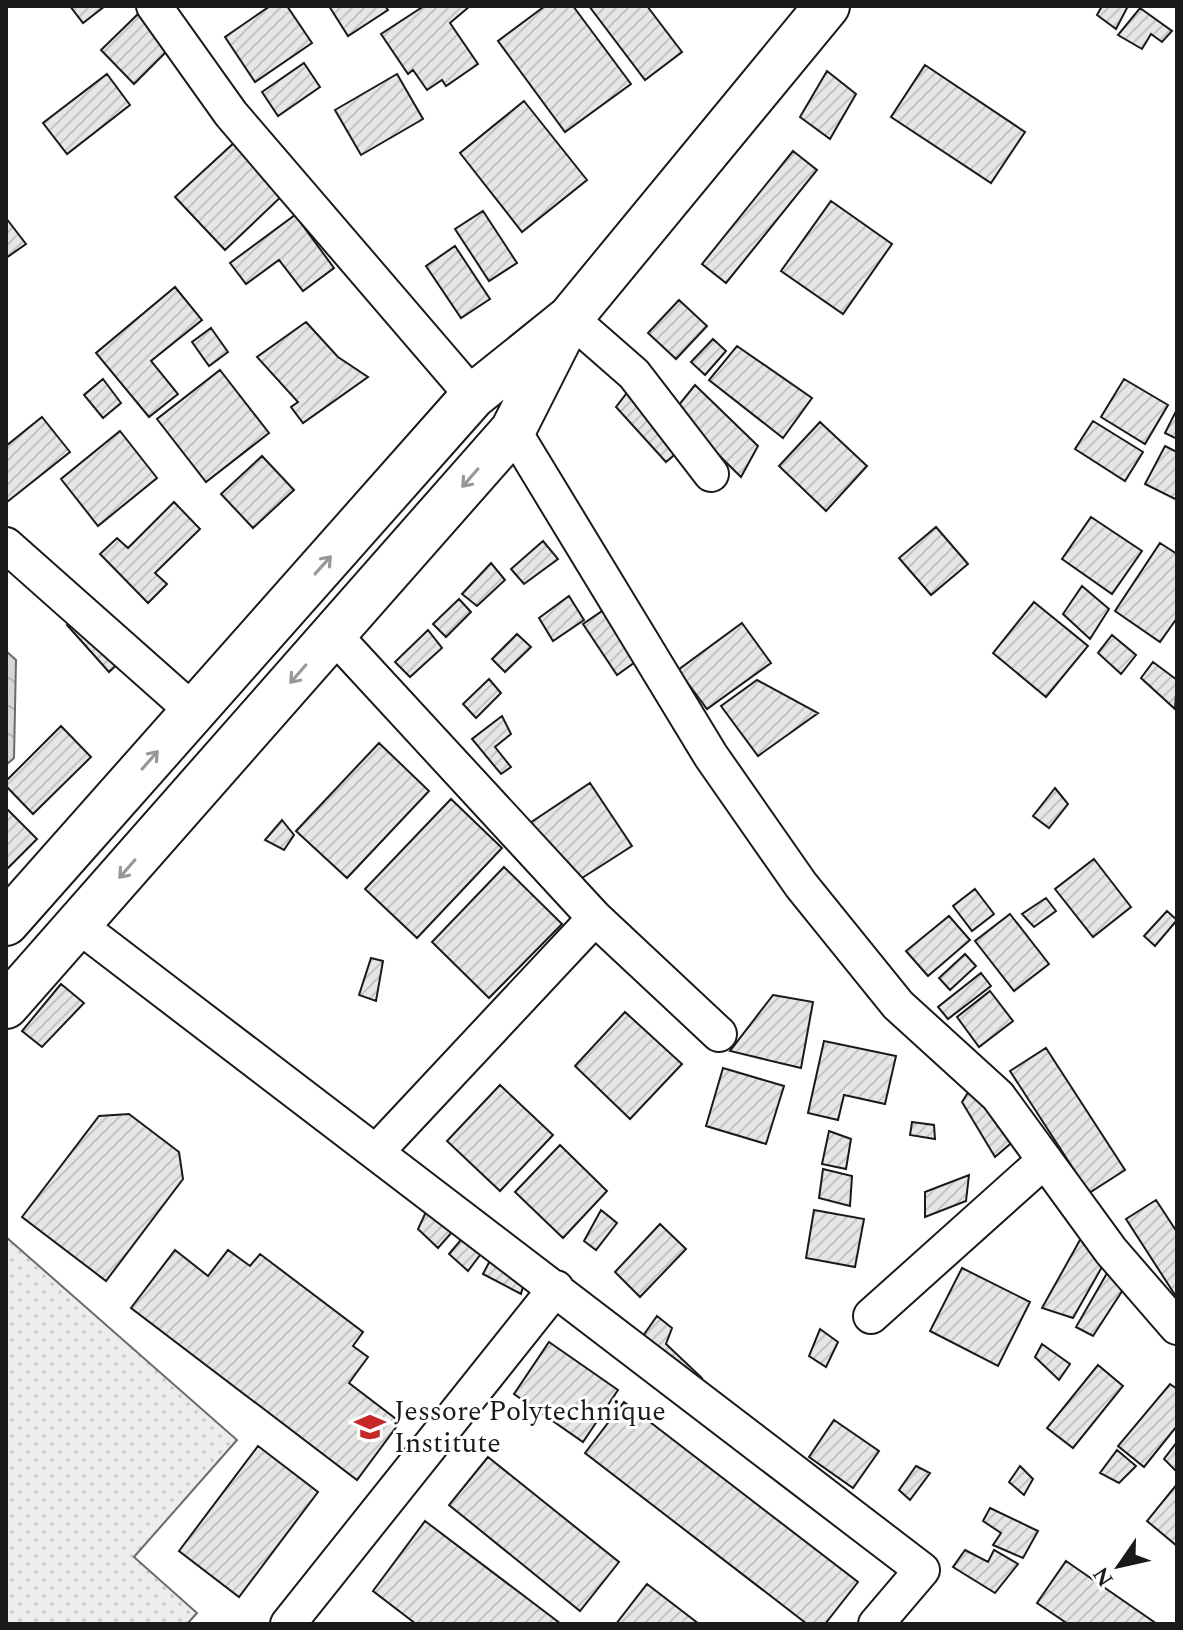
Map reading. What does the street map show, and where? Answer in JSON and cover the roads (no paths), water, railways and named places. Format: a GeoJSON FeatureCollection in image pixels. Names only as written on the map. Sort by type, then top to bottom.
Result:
{"type":"FeatureCollection","features":[{"type":"Feature","properties":{"kind":"highway"},"geometry":{"type":"LineString","coordinates":[[6,923],[473,396],[570,318],[827,6]]}},
{"type":"Feature","properties":{"kind":"highway"},"geometry":{"type":"LineString","coordinates":[[6,1006],[513,430],[570,318]]}},
{"type":"Feature","properties":{"kind":"street"},"geometry":{"type":"LineString","coordinates":[[154,6],[231,114],[473,396]]}},
{"type":"Feature","properties":{"kind":"street"},"geometry":{"type":"LineString","coordinates":[[570,318],[634,374],[711,474]]}},
{"type":"Feature","properties":{"kind":"street"},"geometry":{"type":"LineString","coordinates":[[513,430],[711,756],[801,885],[898,1005],[998,1096],[1111,1251],[1177,1327]]}},
{"type":"Feature","properties":{"kind":"street"},"geometry":{"type":"LineString","coordinates":[[6,545],[193,711]]}},
{"type":"Feature","properties":{"kind":"street"},"geometry":{"type":"LineString","coordinates":[[333,634],[595,918],[719,1034]]}},
{"type":"Feature","properties":{"kind":"street"},"geometry":{"type":"LineString","coordinates":[[376,1152],[595,918]]}},
{"type":"Feature","properties":{"kind":"street"},"geometry":{"type":"LineString","coordinates":[[78,925],[922,1570],[876,1624]]}},
{"type":"Feature","properties":{"kind":"street"},"geometry":{"type":"LineString","coordinates":[[871,1316],[1045,1160]]}},
{"type":"Feature","properties":{"kind":"street"},"geometry":{"type":"LineString","coordinates":[[288,1624],[556,1288]]}},
{"type":"Feature","properties":{"kind":"water"},"geometry":{"type":"Polygon","coordinates":[[[6,651],[16,660],[14,758],[6,765],[6,651]]]}},
{"type":"Feature","properties":{"kind":"place","name":"Jessore Polytechnique Institute"},"geometry":{"type":"Point","coordinates":[370,1427]}}]}
